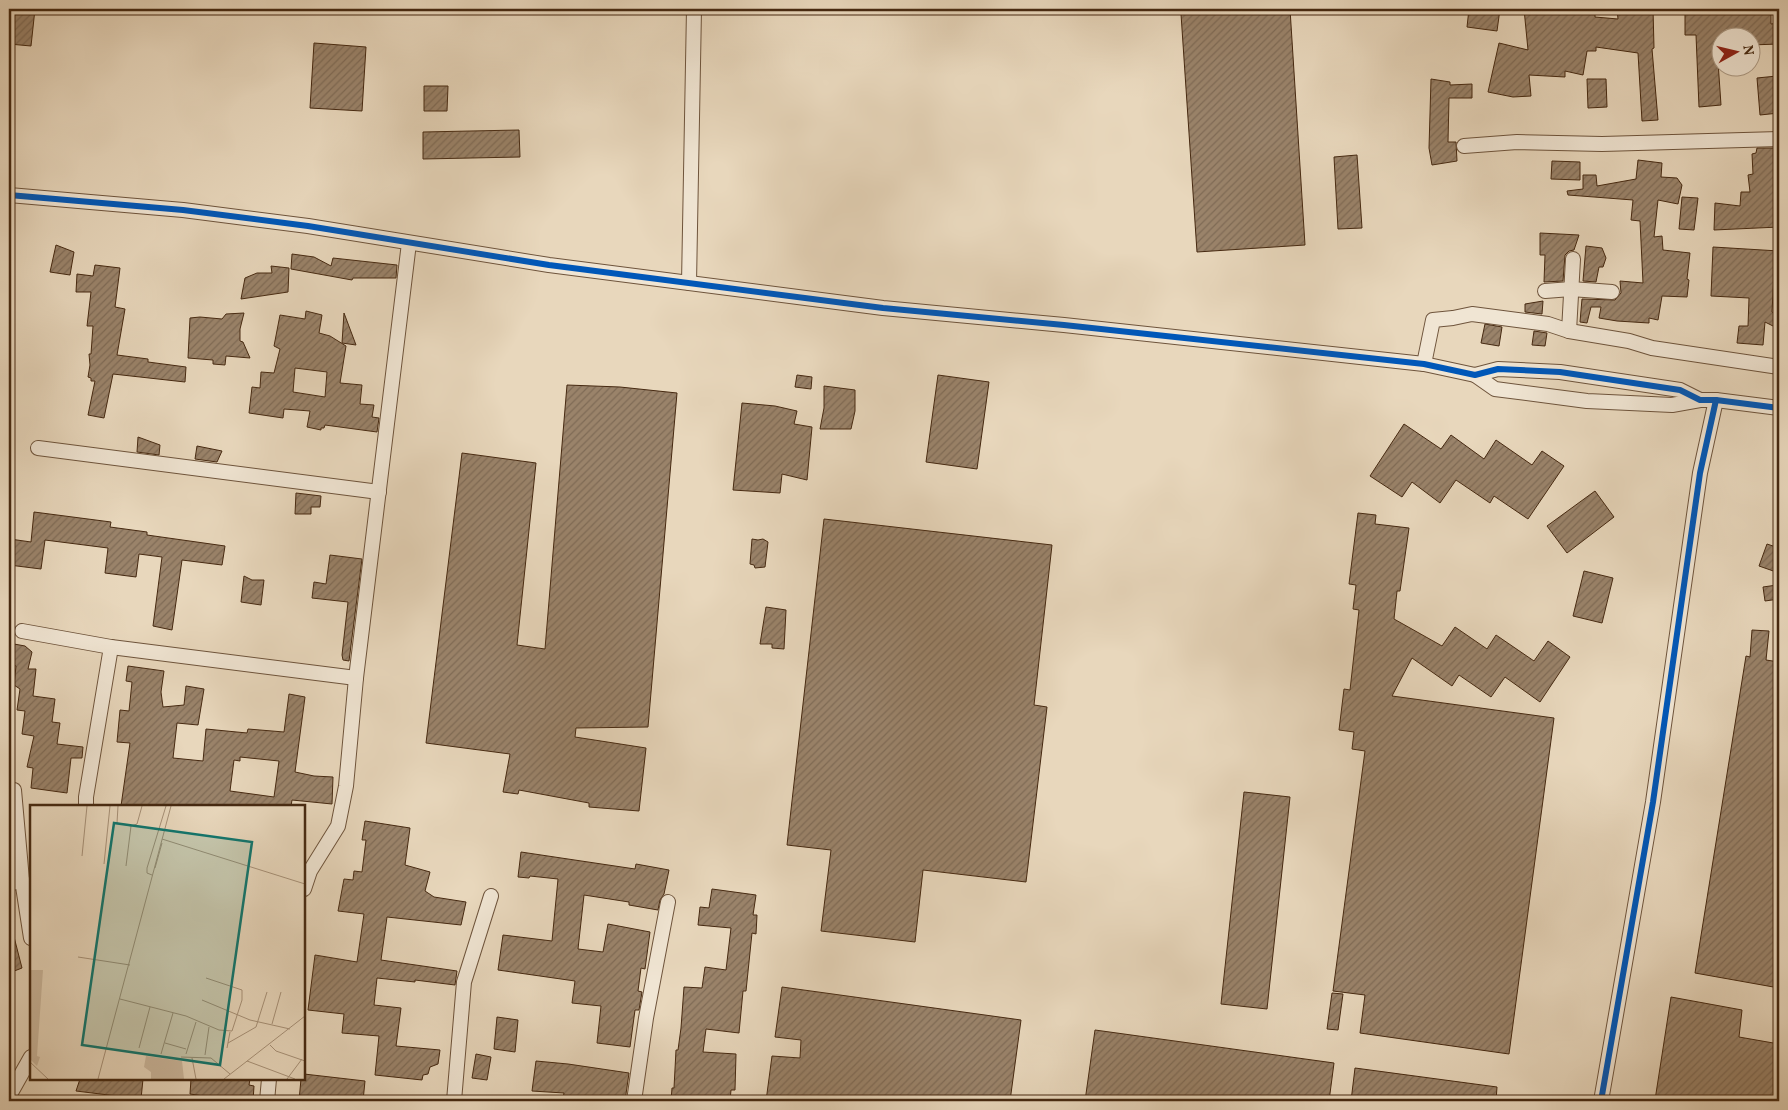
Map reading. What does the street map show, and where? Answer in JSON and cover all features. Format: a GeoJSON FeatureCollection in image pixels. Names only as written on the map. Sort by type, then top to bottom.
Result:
{"type":"FeatureCollection","features":[{"type":"Feature","properties":{"kind":"street"},"geometry":{"type":"LineString","coordinates":[[689,283],[694,9]]}},
{"type":"Feature","properties":{"kind":"street"},"geometry":{"type":"LineString","coordinates":[[1464,146],[1517,142],[1602,144],[1779,139]]}},
{"type":"Feature","properties":{"kind":"street"},"geometry":{"type":"LineString","coordinates":[[9,195],[192,211],[308,226],[549,264],[883,308],[1064,325],[1424,364],[1475,375],[1495,389],[1587,401],[1672,405],[1700,400],[1716,400],[1779,408]]}},
{"type":"Feature","properties":{"kind":"street"},"geometry":{"type":"LineString","coordinates":[[305,883],[307,870],[338,826],[346,786],[356,678],[410,243]]}},
{"type":"Feature","properties":{"kind":"street"},"geometry":{"type":"LineString","coordinates":[[1569,331],[1573,259]]}},
{"type":"Feature","properties":{"kind":"street"},"geometry":{"type":"LineString","coordinates":[[1545,291],[1571,289],[1612,292]]}},
{"type":"Feature","properties":{"kind":"street"},"geometry":{"type":"LineString","coordinates":[[1424,364],[1433,320],[1472,314],[1548,324],[1569,331],[1629,341],[1652,348],[1779,368]]}},
{"type":"Feature","properties":{"kind":"street"},"geometry":{"type":"LineString","coordinates":[[1475,375],[1498,369],[1560,372],[1680,390],[1700,400]]}},
{"type":"Feature","properties":{"kind":"street"},"geometry":{"type":"LineString","coordinates":[[1600,1101],[1653,802],[1700,472],[1716,400]]}},
{"type":"Feature","properties":{"kind":"street"},"geometry":{"type":"LineString","coordinates":[[38,448],[380,492]]}},
{"type":"Feature","properties":{"kind":"street"},"geometry":{"type":"LineString","coordinates":[[22,631],[110,647],[356,678]]}},
{"type":"Feature","properties":{"kind":"street"},"geometry":{"type":"LineString","coordinates":[[86,805],[110,647]]}},
{"type":"Feature","properties":{"kind":"street"},"geometry":{"type":"LineString","coordinates":[[14,790],[15,882],[30,934]]}},
{"type":"Feature","properties":{"kind":"street"},"geometry":{"type":"LineString","coordinates":[[454,1101],[464,982],[491,896]]}},
{"type":"Feature","properties":{"kind":"street"},"geometry":{"type":"LineString","coordinates":[[634,1101],[646,1018],[668,902]]}},
{"type":"Feature","properties":{"kind":"street"},"geometry":{"type":"LineString","coordinates":[[9,1096],[30,1059]]}},
{"type":"Feature","properties":{"kind":"street"},"geometry":{"type":"LineString","coordinates":[[267,1101],[269,1080]]}},
{"type":"Feature","properties":{"kind":"building"},"geometry":{"type":"Polygon","coordinates":[[[9,9],[35,9],[31,46],[9,44],[9,9]]]}},
{"type":"Feature","properties":{"kind":"building"},"geometry":{"type":"Polygon","coordinates":[[[1290,9],[1305,245],[1197,252],[1181,14],[1290,9]]]}},
{"type":"Feature","properties":{"kind":"building"},"geometry":{"type":"Polygon","coordinates":[[[1469,9],[1500,9],[1497,31],[1467,27],[1469,9]]]}},
{"type":"Feature","properties":{"kind":"building"},"geometry":{"type":"Polygon","coordinates":[[[1524,9],[1595,9],[1595,17],[1618,19],[1617,9],[1653,9],[1654,48],[1652,49],[1658,120],[1642,121],[1638,53],[1596,47],[1596,51],[1587,51],[1583,75],[1565,71],[1565,77],[1529,75],[1531,96],[1513,97],[1488,92],[1499,43],[1528,50],[1524,9]]]}},
{"type":"Feature","properties":{"kind":"building"},"geometry":{"type":"Polygon","coordinates":[[[1685,9],[1771,9],[1771,24],[1779,23],[1779,44],[1760,45],[1760,28],[1710,28],[1710,78],[1719,78],[1721,105],[1699,107],[1696,35],[1685,35],[1685,9]]]}},
{"type":"Feature","properties":{"kind":"building"},"geometry":{"type":"Polygon","coordinates":[[[314,43],[366,47],[362,111],[310,108],[314,43]]]}},
{"type":"Feature","properties":{"kind":"building"},"geometry":{"type":"Polygon","coordinates":[[[1777,76],[1779,113],[1760,115],[1757,78],[1777,76]]]}},
{"type":"Feature","properties":{"kind":"building"},"geometry":{"type":"Polygon","coordinates":[[[1431,79],[1450,82],[1450,85],[1472,84],[1472,98],[1449,98],[1448,142],[1456,142],[1457,161],[1432,165],[1429,148],[1431,79]]]}},
{"type":"Feature","properties":{"kind":"building"},"geometry":{"type":"Polygon","coordinates":[[[1587,79],[1606,79],[1607,107],[1588,108],[1587,79]]]}},
{"type":"Feature","properties":{"kind":"building"},"geometry":{"type":"Polygon","coordinates":[[[424,86],[448,86],[447,111],[424,111],[424,86]]]}},
{"type":"Feature","properties":{"kind":"building"},"geometry":{"type":"Polygon","coordinates":[[[519,130],[520,157],[423,159],[423,132],[519,130]]]}},
{"type":"Feature","properties":{"kind":"building"},"geometry":{"type":"Polygon","coordinates":[[[1757,148],[1778,148],[1779,227],[1714,230],[1715,203],[1740,206],[1741,192],[1750,192],[1748,175],[1753,174],[1752,154],[1756,153],[1757,148]]]}},
{"type":"Feature","properties":{"kind":"building"},"geometry":{"type":"Polygon","coordinates":[[[1357,155],[1362,228],[1338,229],[1334,157],[1357,155]]]}},
{"type":"Feature","properties":{"kind":"building"},"geometry":{"type":"Polygon","coordinates":[[[1638,160],[1662,163],[1661,177],[1677,178],[1682,185],[1678,204],[1658,200],[1654,237],[1662,236],[1663,250],[1690,253],[1687,297],[1662,296],[1658,320],[1649,318],[1649,323],[1599,318],[1601,307],[1591,307],[1587,323],[1580,322],[1582,299],[1615,300],[1621,293],[1620,281],[1643,283],[1640,221],[1631,220],[1633,200],[1568,195],[1567,191],[1583,189],[1583,175],[1596,175],[1597,186],[1636,179],[1638,160]]]}},
{"type":"Feature","properties":{"kind":"building"},"geometry":{"type":"Polygon","coordinates":[[[1552,161],[1580,162],[1580,180],[1551,179],[1552,161]]]}},
{"type":"Feature","properties":{"kind":"building"},"geometry":{"type":"Polygon","coordinates":[[[1682,197],[1698,198],[1694,230],[1679,229],[1682,197]]]}},
{"type":"Feature","properties":{"kind":"building"},"geometry":{"type":"Polygon","coordinates":[[[1540,233],[1579,235],[1574,250],[1569,251],[1565,255],[1563,281],[1544,282],[1545,255],[1540,255],[1540,233]]]}},
{"type":"Feature","properties":{"kind":"building"},"geometry":{"type":"Polygon","coordinates":[[[56,245],[74,252],[70,275],[50,272],[56,245]]]}},
{"type":"Feature","properties":{"kind":"building"},"geometry":{"type":"Polygon","coordinates":[[[1586,246],[1602,248],[1606,258],[1603,267],[1599,267],[1596,282],[1583,281],[1586,246]]]}},
{"type":"Feature","properties":{"kind":"building"},"geometry":{"type":"Polygon","coordinates":[[[1713,247],[1779,251],[1779,275],[1774,274],[1772,312],[1779,316],[1779,329],[1765,322],[1763,345],[1737,343],[1739,326],[1748,326],[1749,298],[1711,296],[1713,247]]]}},
{"type":"Feature","properties":{"kind":"building"},"geometry":{"type":"Polygon","coordinates":[[[292,254],[314,257],[331,266],[333,258],[397,265],[396,278],[353,278],[352,280],[291,269],[292,254]]]}},
{"type":"Feature","properties":{"kind":"building"},"geometry":{"type":"Polygon","coordinates":[[[95,265],[120,268],[115,307],[125,309],[117,355],[148,359],[148,362],[186,367],[185,382],[113,374],[104,418],[88,415],[95,381],[91,381],[91,378],[88,377],[93,326],[87,326],[91,292],[76,292],[77,274],[93,276],[95,265]]]}},
{"type":"Feature","properties":{"kind":"building"},"geometry":{"type":"Polygon","coordinates":[[[271,266],[289,268],[288,292],[241,299],[245,278],[257,273],[272,273],[271,266]]]}},
{"type":"Feature","properties":{"kind":"building"},"geometry":{"type":"Polygon","coordinates":[[[1543,301],[1542,314],[1525,312],[1525,304],[1543,301]]]}},
{"type":"Feature","properties":{"kind":"building"},"geometry":{"type":"Polygon","coordinates":[[[306,311],[322,315],[319,333],[330,336],[346,346],[340,383],[362,385],[360,404],[374,405],[372,417],[379,418],[377,432],[325,425],[321,430],[307,427],[310,411],[284,409],[283,418],[249,413],[252,387],[260,388],[261,372],[274,373],[280,349],[274,346],[280,315],[305,319],[306,311]],[[295,368],[293,392],[325,397],[327,372],[295,368]]]}},
{"type":"Feature","properties":{"kind":"building"},"geometry":{"type":"Polygon","coordinates":[[[244,313],[240,329],[240,341],[243,342],[250,358],[226,356],[225,365],[213,364],[213,360],[188,358],[190,318],[222,319],[226,314],[244,313]]]}},
{"type":"Feature","properties":{"kind":"building"},"geometry":{"type":"Polygon","coordinates":[[[344,313],[356,345],[342,343],[344,313]]]}},
{"type":"Feature","properties":{"kind":"building"},"geometry":{"type":"Polygon","coordinates":[[[1485,324],[1502,327],[1499,346],[1481,343],[1485,324]]]}},
{"type":"Feature","properties":{"kind":"building"},"geometry":{"type":"Polygon","coordinates":[[[1534,331],[1547,333],[1545,346],[1532,345],[1534,331]]]}},
{"type":"Feature","properties":{"kind":"building"},"geometry":{"type":"Polygon","coordinates":[[[797,375],[812,377],[811,389],[795,387],[797,375]]]}},
{"type":"Feature","properties":{"kind":"building"},"geometry":{"type":"Polygon","coordinates":[[[938,375],[989,382],[977,469],[926,462],[938,375]]]}},
{"type":"Feature","properties":{"kind":"building"},"geometry":{"type":"Polygon","coordinates":[[[567,385],[620,387],[677,393],[648,727],[576,728],[575,737],[646,748],[639,811],[589,807],[589,803],[519,790],[518,794],[503,792],[510,754],[426,743],[462,453],[536,463],[517,645],[545,649],[567,385]]]}},
{"type":"Feature","properties":{"kind":"building"},"geometry":{"type":"Polygon","coordinates":[[[824,386],[855,390],[855,411],[851,429],[820,429],[824,408],[824,386]]]}},
{"type":"Feature","properties":{"kind":"building"},"geometry":{"type":"Polygon","coordinates":[[[742,403],[775,406],[797,411],[794,424],[812,427],[807,480],[782,474],[780,493],[733,490],[742,403]]]}},
{"type":"Feature","properties":{"kind":"building"},"geometry":{"type":"Polygon","coordinates":[[[1404,424],[1441,449],[1451,435],[1484,459],[1496,440],[1532,465],[1542,451],[1564,466],[1528,519],[1494,496],[1490,503],[1456,480],[1440,503],[1412,482],[1402,497],[1370,476],[1404,424]]]}},
{"type":"Feature","properties":{"kind":"building"},"geometry":{"type":"Polygon","coordinates":[[[138,437],[160,445],[159,455],[137,452],[138,437]]]}},
{"type":"Feature","properties":{"kind":"building"},"geometry":{"type":"Polygon","coordinates":[[[197,446],[222,451],[217,462],[195,459],[197,446]]]}},
{"type":"Feature","properties":{"kind":"building"},"geometry":{"type":"Polygon","coordinates":[[[1595,491],[1614,517],[1567,553],[1547,526],[1595,491]]]}},
{"type":"Feature","properties":{"kind":"building"},"geometry":{"type":"Polygon","coordinates":[[[296,493],[321,496],[320,507],[311,507],[311,514],[295,514],[296,493]]]}},
{"type":"Feature","properties":{"kind":"building"},"geometry":{"type":"Polygon","coordinates":[[[34,512],[111,522],[110,527],[147,532],[147,535],[225,546],[222,565],[182,560],[172,630],[153,626],[162,557],[139,554],[136,577],[105,573],[108,548],[45,540],[41,569],[9,565],[10,539],[31,542],[34,512]]]}},
{"type":"Feature","properties":{"kind":"building"},"geometry":{"type":"Polygon","coordinates":[[[1358,513],[1376,515],[1375,524],[1409,528],[1400,591],[1397,591],[1394,619],[1442,646],[1455,627],[1487,649],[1496,635],[1534,661],[1548,641],[1570,657],[1540,702],[1505,677],[1491,697],[1459,675],[1452,686],[1412,658],[1392,696],[1554,718],[1509,1054],[1360,1033],[1365,995],[1333,991],[1365,751],[1352,749],[1354,732],[1339,730],[1344,689],[1350,690],[1359,610],[1353,609],[1356,585],[1349,584],[1358,513]]]}},
{"type":"Feature","properties":{"kind":"building"},"geometry":{"type":"Polygon","coordinates":[[[824,519],[1052,545],[1034,705],[1047,707],[1026,882],[923,870],[915,942],[821,931],[831,850],[787,845],[824,519]]]}},
{"type":"Feature","properties":{"kind":"building"},"geometry":{"type":"Polygon","coordinates":[[[752,539],[763,539],[768,542],[765,567],[755,568],[754,565],[750,564],[752,539]]]}},
{"type":"Feature","properties":{"kind":"building"},"geometry":{"type":"Polygon","coordinates":[[[1767,544],[1779,548],[1779,573],[1759,566],[1767,544]]]}},
{"type":"Feature","properties":{"kind":"building"},"geometry":{"type":"Polygon","coordinates":[[[330,555],[362,559],[349,661],[343,660],[342,655],[348,602],[312,598],[314,582],[326,584],[330,555]]]}},
{"type":"Feature","properties":{"kind":"building"},"geometry":{"type":"Polygon","coordinates":[[[1584,571],[1613,578],[1602,623],[1573,616],[1584,571]]]}},
{"type":"Feature","properties":{"kind":"building"},"geometry":{"type":"Polygon","coordinates":[[[244,576],[252,580],[264,580],[261,605],[241,602],[244,576]]]}},
{"type":"Feature","properties":{"kind":"building"},"geometry":{"type":"Polygon","coordinates":[[[1777,585],[1779,599],[1765,601],[1763,587],[1777,585]]]}},
{"type":"Feature","properties":{"kind":"building"},"geometry":{"type":"Polygon","coordinates":[[[766,607],[786,610],[784,649],[772,648],[772,644],[760,644],[766,607]]]}},
{"type":"Feature","properties":{"kind":"building"},"geometry":{"type":"Polygon","coordinates":[[[1752,630],[1769,631],[1766,660],[1779,662],[1779,988],[1695,973],[1746,656],[1750,657],[1752,630]]]}},
{"type":"Feature","properties":{"kind":"building"},"geometry":{"type":"Polygon","coordinates":[[[14,644],[25,646],[32,652],[28,669],[36,669],[33,696],[55,699],[52,722],[60,723],[57,744],[83,747],[82,758],[71,758],[67,793],[31,788],[33,768],[27,767],[34,736],[22,734],[25,711],[17,710],[20,689],[14,685],[16,666],[13,665],[14,644]]]}},
{"type":"Feature","properties":{"kind":"building"},"geometry":{"type":"Polygon","coordinates":[[[128,666],[164,671],[161,692],[163,707],[184,705],[186,686],[204,689],[198,725],[177,723],[173,758],[203,761],[206,729],[247,733],[248,729],[284,732],[289,694],[305,697],[295,772],[333,777],[332,804],[292,800],[291,805],[121,805],[130,743],[117,742],[120,710],[129,711],[132,682],[126,681],[128,666]],[[240,757],[240,761],[234,760],[230,791],[274,797],[279,761],[240,757]]]}},
{"type":"Feature","properties":{"kind":"building"},"geometry":{"type":"Polygon","coordinates":[[[1244,792],[1290,797],[1267,1009],[1221,1004],[1244,792]]]}},
{"type":"Feature","properties":{"kind":"building"},"geometry":{"type":"Polygon","coordinates":[[[365,821],[410,828],[405,865],[430,872],[425,891],[434,897],[466,902],[461,925],[387,917],[381,960],[457,971],[455,985],[377,978],[374,1005],[401,1008],[396,1046],[440,1050],[438,1064],[430,1067],[428,1074],[423,1075],[422,1080],[375,1075],[379,1036],[342,1033],[344,1014],[308,1010],[315,955],[357,962],[364,914],[338,911],[344,879],[353,880],[354,871],[362,872],[366,840],[362,840],[365,821]]]}},
{"type":"Feature","properties":{"kind":"building"},"geometry":{"type":"Polygon","coordinates":[[[521,852],[635,869],[636,864],[669,870],[664,894],[660,900],[658,910],[629,905],[629,902],[584,895],[578,949],[603,952],[608,924],[650,932],[645,969],[641,968],[638,991],[642,992],[639,1010],[635,1010],[630,1047],[597,1043],[601,1006],[572,1003],[575,981],[498,970],[503,935],[552,941],[558,879],[530,876],[529,878],[518,877],[521,852]]]}},
{"type":"Feature","properties":{"kind":"building"},"geometry":{"type":"Polygon","coordinates":[[[712,889],[756,895],[753,915],[757,915],[756,934],[752,933],[746,991],[743,991],[739,1033],[706,1029],[703,1052],[736,1054],[735,1090],[731,1090],[730,1101],[671,1101],[672,1088],[674,1088],[676,1050],[678,1050],[681,1028],[684,987],[702,988],[705,967],[726,970],[731,928],[698,925],[700,907],[709,908],[712,889]]]}},
{"type":"Feature","properties":{"kind":"building"},"geometry":{"type":"Polygon","coordinates":[[[13,933],[22,968],[9,973],[9,934],[13,933]]]}},
{"type":"Feature","properties":{"kind":"building"},"geometry":{"type":"Polygon","coordinates":[[[782,987],[1021,1020],[1010,1101],[766,1101],[772,1056],[800,1058],[801,1040],[775,1037],[782,987]]]}},
{"type":"Feature","properties":{"kind":"building"},"geometry":{"type":"Polygon","coordinates":[[[1332,993],[1343,994],[1338,1030],[1327,1029],[1332,993]]]}},
{"type":"Feature","properties":{"kind":"building"},"geometry":{"type":"Polygon","coordinates":[[[1671,997],[1742,1010],[1739,1037],[1779,1044],[1779,1101],[1655,1100],[1671,997]]]}},
{"type":"Feature","properties":{"kind":"building"},"geometry":{"type":"Polygon","coordinates":[[[497,1017],[518,1020],[515,1052],[494,1049],[497,1017]]]}},
{"type":"Feature","properties":{"kind":"building"},"geometry":{"type":"Polygon","coordinates":[[[1095,1030],[1334,1063],[1329,1101],[1085,1101],[1095,1030]]]}},
{"type":"Feature","properties":{"kind":"building"},"geometry":{"type":"Polygon","coordinates":[[[476,1054],[491,1057],[487,1080],[472,1078],[476,1054]]]}},
{"type":"Feature","properties":{"kind":"building"},"geometry":{"type":"Polygon","coordinates":[[[536,1061],[629,1073],[625,1101],[582,1101],[563,1098],[564,1093],[532,1091],[536,1061]]]}},
{"type":"Feature","properties":{"kind":"building"},"geometry":{"type":"Polygon","coordinates":[[[1355,1068],[1497,1087],[1496,1101],[1351,1101],[1355,1068]]]}},
{"type":"Feature","properties":{"kind":"building"},"geometry":{"type":"Polygon","coordinates":[[[305,1074],[365,1081],[363,1101],[299,1101],[301,1080],[305,1080],[305,1074]]]}},
{"type":"Feature","properties":{"kind":"building"},"geometry":{"type":"Polygon","coordinates":[[[80,1080],[143,1080],[141,1099],[76,1091],[80,1080]]]}},
{"type":"Feature","properties":{"kind":"building"},"geometry":{"type":"Polygon","coordinates":[[[191,1080],[250,1080],[249,1085],[254,1086],[253,1101],[238,1101],[190,1094],[191,1080]]]}},
{"type":"Feature","properties":{"kind":"cycle path"},"geometry":{"type":"LineString","coordinates":[[9,195],[183,210],[308,226],[549,265],[883,308],[1064,325],[1424,364],[1475,375],[1498,369],[1560,372],[1680,390],[1700,400],[1716,400],[1779,408]]}},
{"type":"Feature","properties":{"kind":"cycle path"},"geometry":{"type":"LineString","coordinates":[[1601,1101],[1653,802],[1700,473],[1716,400]]}}]}
